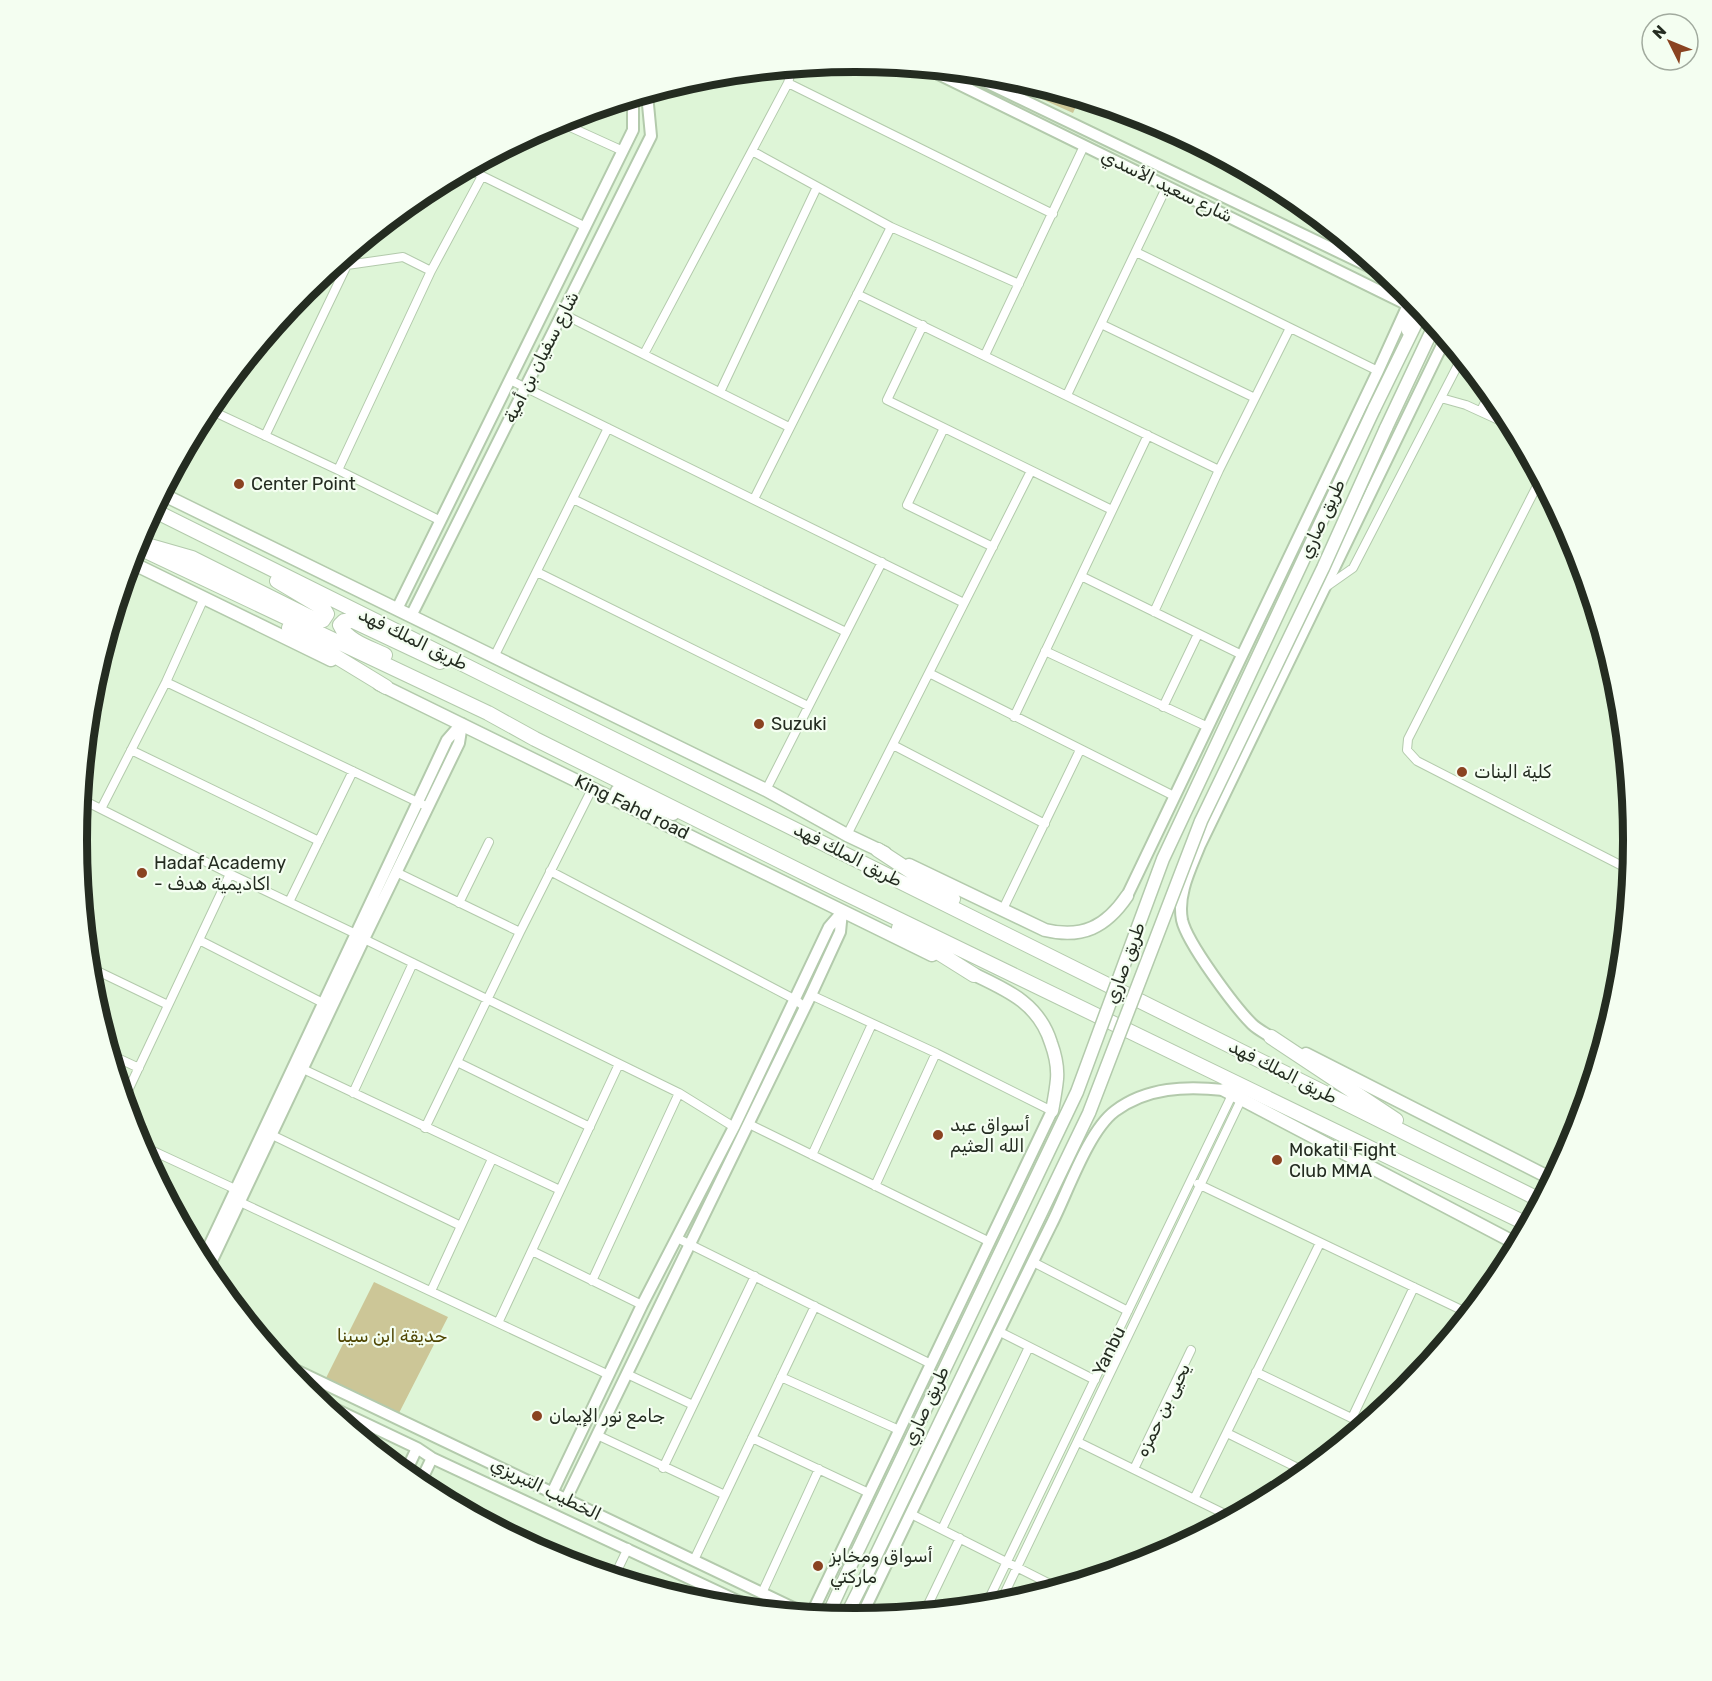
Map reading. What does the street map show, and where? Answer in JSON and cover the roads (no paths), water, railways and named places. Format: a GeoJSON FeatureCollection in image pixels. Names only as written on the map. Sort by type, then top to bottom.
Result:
{"type":"FeatureCollection","features":[{"type":"Feature","properties":{"kind":"highway","name":"طريق الملك فهد"},"geometry":{"type":"LineString","coordinates":[[161,514],[1536,1198]]}},
{"type":"Feature","properties":{"kind":"highway"},"geometry":{"type":"LineString","coordinates":[[146,546],[192,558],[312,618],[323,620],[327,614],[324,609],[308,598],[229,556],[161,515]]}},
{"type":"Feature","properties":{"kind":"highway","name":"طريق الملك فهد"},"geometry":{"type":"LineString","coordinates":[[145,549],[221,587],[488,713],[722,833],[1523,1222]]}},
{"type":"Feature","properties":{"kind":"highway"},"geometry":{"type":"LineString","coordinates":[[221,587],[386,687]]}},
{"type":"Feature","properties":{"kind":"highway"},"geometry":{"type":"LineString","coordinates":[[488,713],[457,692],[349,637],[340,626],[344,621],[353,621],[513,695],[558,711]]}},
{"type":"Feature","properties":{"kind":"highway"},"geometry":{"type":"LineString","coordinates":[[878,850],[1008,935]]}},
{"type":"Feature","properties":{"kind":"highway"},"geometry":{"type":"LineString","coordinates":[[836,889],[974,975]]}},
{"type":"Feature","properties":{"kind":"highway"},"geometry":{"type":"LineString","coordinates":[[1271,1037],[1442,1152]]}},
{"type":"Feature","properties":{"kind":"main road","name":"طريق صاري"},"geometry":{"type":"LineString","coordinates":[[831,1608],[1072,1103],[1164,859],[1419,318]]}},
{"type":"Feature","properties":{"kind":"main road","name":"طريق صاري"},"geometry":{"type":"LineString","coordinates":[[850,1609],[1089,1113],[1201,821],[1323,568],[1432,331]]}},
{"type":"Feature","properties":{"kind":"main road","name":"طريق الملك فهد"},"geometry":{"type":"LineString","coordinates":[[169,497],[766,790],[847,836],[1045,930],[1060,934],[1078,933],[1095,927],[1113,915],[1127,896]]}},
{"type":"Feature","properties":{"kind":"main road","name":"King Fahd road"},"geometry":{"type":"LineString","coordinates":[[138,566],[974,975],[1026,1003],[1047,1029],[1056,1062],[1057,1078],[1052,1111]]}},
{"type":"Feature","properties":{"kind":"main road","name":"طريق الملك فهد"},"geometry":{"type":"LineString","coordinates":[[529,757],[722,833]]}},
{"type":"Feature","properties":{"kind":"main road"},"geometry":{"type":"LineString","coordinates":[[1271,1037],[1547,1176]]}},
{"type":"Feature","properties":{"kind":"main road"},"geometry":{"type":"LineString","coordinates":[[1232,1095],[1512,1241]]}},
{"type":"Feature","properties":{"kind":"street"},"geometry":{"type":"LineString","coordinates":[[644,354],[790,76]]}},
{"type":"Feature","properties":{"kind":"street","name":"شارع سعيد الأسدي"},"geometry":{"type":"LineString","coordinates":[[946,78],[1391,296],[1400,298]]}},
{"type":"Feature","properties":{"kind":"street"},"geometry":{"type":"LineString","coordinates":[[788,83],[1053,214]]}},
{"type":"Feature","properties":{"kind":"street","name":"شارع سعيد الأسدي"},"geometry":{"type":"LineString","coordinates":[[993,85],[1364,264]]}},
{"type":"Feature","properties":{"kind":"street","name":"شارع سفيان بن أمية"},"geometry":{"type":"LineString","coordinates":[[411,616],[651,136],[648,101]]}},
{"type":"Feature","properties":{"kind":"street","name":"شارع سفيان بن أمية"},"geometry":{"type":"LineString","coordinates":[[397,609],[633,130],[633,106]]}},
{"type":"Feature","properties":{"kind":"street"},"geometry":{"type":"LineString","coordinates":[[570,127],[623,151]]}},
{"type":"Feature","properties":{"kind":"street"},"geometry":{"type":"LineString","coordinates":[[985,355],[1084,146]]}},
{"type":"Feature","properties":{"kind":"street"},"geometry":{"type":"LineString","coordinates":[[752,151],[891,227],[1019,284]]}},
{"type":"Feature","properties":{"kind":"street"},"geometry":{"type":"LineString","coordinates":[[476,173],[586,227]]}},
{"type":"Feature","properties":{"kind":"street"},"geometry":{"type":"LineString","coordinates":[[338,470],[431,272],[482,176]]}},
{"type":"Feature","properties":{"kind":"street"},"geometry":{"type":"LineString","coordinates":[[1066,395],[1167,186]]}},
{"type":"Feature","properties":{"kind":"street"},"geometry":{"type":"LineString","coordinates":[[720,392],[818,187]]}},
{"type":"Feature","properties":{"kind":"street"},"geometry":{"type":"LineString","coordinates":[[753,499],[891,227]]}},
{"type":"Feature","properties":{"kind":"street"},"geometry":{"type":"LineString","coordinates":[[1136,252],[1378,371]]}},
{"type":"Feature","properties":{"kind":"street"},"geometry":{"type":"LineString","coordinates":[[264,436],[347,265],[403,257],[431,272]]}},
{"type":"Feature","properties":{"kind":"street"},"geometry":{"type":"LineString","coordinates":[[1391,296],[1393,292]]}},
{"type":"Feature","properties":{"kind":"street"},"geometry":{"type":"LineString","coordinates":[[857,294],[1219,470]]}},
{"type":"Feature","properties":{"kind":"street"},"geometry":{"type":"LineString","coordinates":[[1127,896],[1409,308]]}},
{"type":"Feature","properties":{"kind":"street"},"geometry":{"type":"LineString","coordinates":[[1374,409],[1410,309]]}},
{"type":"Feature","properties":{"kind":"street"},"geometry":{"type":"LineString","coordinates":[[563,314],[789,427]]}},
{"type":"Feature","properties":{"kind":"street"},"geometry":{"type":"LineString","coordinates":[[1101,324],[1255,398]]}},
{"type":"Feature","properties":{"kind":"street"},"geometry":{"type":"LineString","coordinates":[[923,325],[888,400],[1112,510]]}},
{"type":"Feature","properties":{"kind":"street"},"geometry":{"type":"LineString","coordinates":[[1154,612],[1219,470],[1290,328]]}},
{"type":"Feature","properties":{"kind":"street"},"geometry":{"type":"LineString","coordinates":[[1271,1037],[1253,1026],[1231,1000],[1193,945],[1182,921],[1183,889],[1200,844],[1442,344]]}},
{"type":"Feature","properties":{"kind":"street"},"geometry":{"type":"LineString","coordinates":[[1325,588],[1353,568],[1458,364]]}},
{"type":"Feature","properties":{"kind":"street"},"geometry":{"type":"LineString","coordinates":[[510,381],[964,603]]}},
{"type":"Feature","properties":{"kind":"street"},"geometry":{"type":"LineString","coordinates":[[1441,398],[1466,405],[1499,420]]}},
{"type":"Feature","properties":{"kind":"street"},"geometry":{"type":"LineString","coordinates":[[1481,411],[1486,401]]}},
{"type":"Feature","properties":{"kind":"street"},"geometry":{"type":"LineString","coordinates":[[217,414],[441,521]]}},
{"type":"Feature","properties":{"kind":"street"},"geometry":{"type":"LineString","coordinates":[[494,657],[608,428]]}},
{"type":"Feature","properties":{"kind":"street"},"geometry":{"type":"LineString","coordinates":[[944,428],[907,505],[993,547]]}},
{"type":"Feature","properties":{"kind":"street"},"geometry":{"type":"LineString","coordinates":[[1014,717],[1148,435]]}},
{"type":"Feature","properties":{"kind":"street"},"geometry":{"type":"LineString","coordinates":[[847,836],[1031,471]]}},
{"type":"Feature","properties":{"kind":"street"},"geometry":{"type":"LineString","coordinates":[[1537,486],[1408,739],[1407,750],[1417,761],[1623,869]]}},
{"type":"Feature","properties":{"kind":"street"},"geometry":{"type":"LineString","coordinates":[[573,499],[846,632]]}},
{"type":"Feature","properties":{"kind":"street"},"geometry":{"type":"LineString","coordinates":[[766,790],[882,562]]}},
{"type":"Feature","properties":{"kind":"street"},"geometry":{"type":"LineString","coordinates":[[537,572],[808,706]]}},
{"type":"Feature","properties":{"kind":"street"},"geometry":{"type":"LineString","coordinates":[[1081,576],[1242,655]]}},
{"type":"Feature","properties":{"kind":"street"},"geometry":{"type":"LineString","coordinates":[[101,809],[166,682],[204,598]]}},
{"type":"Feature","properties":{"kind":"street"},"geometry":{"type":"LineString","coordinates":[[1164,707],[1198,634]]}},
{"type":"Feature","properties":{"kind":"street"},"geometry":{"type":"LineString","coordinates":[[1045,651],[1208,727]]}},
{"type":"Feature","properties":{"kind":"street"},"geometry":{"type":"LineString","coordinates":[[929,673],[1174,796]]}},
{"type":"Feature","properties":{"kind":"street"},"geometry":{"type":"LineString","coordinates":[[166,682],[423,805]]}},
{"type":"Feature","properties":{"kind":"street"},"geometry":{"type":"LineString","coordinates":[[212,1260],[303,1069],[360,937],[423,805],[459,743],[462,723]]}},
{"type":"Feature","properties":{"kind":"street"},"geometry":{"type":"LineString","coordinates":[[893,745],[1045,824]]}},
{"type":"Feature","properties":{"kind":"street"},"geometry":{"type":"LineString","coordinates":[[131,750],[319,841]]}},
{"type":"Feature","properties":{"kind":"street"},"geometry":{"type":"LineString","coordinates":[[1003,909],[1080,750]]}},
{"type":"Feature","properties":{"kind":"street"},"geometry":{"type":"LineString","coordinates":[[289,902],[353,771]]}},
{"type":"Feature","properties":{"kind":"street"},"geometry":{"type":"LineString","coordinates":[[425,1128],[593,788]]}},
{"type":"Feature","properties":{"kind":"street"},"geometry":{"type":"LineString","coordinates":[[88,803],[679,1093],[734,1127]]}},
{"type":"Feature","properties":{"kind":"street"},"geometry":{"type":"LineString","coordinates":[[206,1251],[323,1003],[396,872],[423,805]]}},
{"type":"Feature","properties":{"kind":"street"},"geometry":{"type":"LineString","coordinates":[[459,903],[489,842]]}},
{"type":"Feature","properties":{"kind":"street"},"geometry":{"type":"LineString","coordinates":[[396,872],[520,932]]}},
{"type":"Feature","properties":{"kind":"street"},"geometry":{"type":"LineString","coordinates":[[550,872],[794,999],[805,1007]]}},
{"type":"Feature","properties":{"kind":"street"},"geometry":{"type":"LineString","coordinates":[[129,1090],[230,874]]}},
{"type":"Feature","properties":{"kind":"street"},"geometry":{"type":"LineString","coordinates":[[566,1499],[811,995],[840,932],[842,912]]}},
{"type":"Feature","properties":{"kind":"street"},"geometry":{"type":"LineString","coordinates":[[552,1493],[642,1305],[734,1127],[829,927],[842,912]]}},
{"type":"Feature","properties":{"kind":"street"},"geometry":{"type":"LineString","coordinates":[[199,940],[323,1003]]}},
{"type":"Feature","properties":{"kind":"street"},"geometry":{"type":"LineString","coordinates":[[353,1093],[413,963]]}},
{"type":"Feature","properties":{"kind":"street"},"geometry":{"type":"LineString","coordinates":[[99,972],[168,1005]]}},
{"type":"Feature","properties":{"kind":"street"},"geometry":{"type":"LineString","coordinates":[[811,995],[936,1053],[1052,1111],[814,1607]]}},
{"type":"Feature","properties":{"kind":"street"},"geometry":{"type":"LineString","coordinates":[[812,1155],[872,1024]]}},
{"type":"Feature","properties":{"kind":"street"},"geometry":{"type":"LineString","coordinates":[[876,1186],[936,1053]]}},
{"type":"Feature","properties":{"kind":"street"},"geometry":{"type":"LineString","coordinates":[[120,1059],[139,1068]]}},
{"type":"Feature","properties":{"kind":"street"},"geometry":{"type":"LineString","coordinates":[[458,1062],[590,1127]]}},
{"type":"Feature","properties":{"kind":"street"},"geometry":{"type":"LineString","coordinates":[[498,1323],[619,1064]]}},
{"type":"Feature","properties":{"kind":"street"},"geometry":{"type":"LineString","coordinates":[[303,1069],[560,1191]]}},
{"type":"Feature","properties":{"kind":"street"},"geometry":{"type":"LineString","coordinates":[[865,1609],[998,1331],[1100,1126],[1114,1112],[1153,1092],[1197,1087],[1232,1095]]}},
{"type":"Feature","properties":{"kind":"street"},"geometry":{"type":"LineString","coordinates":[[591,1281],[679,1093]]}},
{"type":"Feature","properties":{"kind":"street","name":"Yanbu"},"geometry":{"type":"LineString","coordinates":[[990,1597],[1232,1095]]}},
{"type":"Feature","properties":{"kind":"street","name":"Yanbu"},"geometry":{"type":"LineString","coordinates":[[1004,1594],[1200,1185],[1232,1095]]}},
{"type":"Feature","properties":{"kind":"street"},"geometry":{"type":"LineString","coordinates":[[749,1124],[990,1242]]}},
{"type":"Feature","properties":{"kind":"street"},"geometry":{"type":"LineString","coordinates":[[272,1135],[461,1226]]}},
{"type":"Feature","properties":{"kind":"street"},"geometry":{"type":"LineString","coordinates":[[154,1151],[235,1189]]}},
{"type":"Feature","properties":{"kind":"street"},"geometry":{"type":"LineString","coordinates":[[431,1291],[492,1159]]}},
{"type":"Feature","properties":{"kind":"street"},"geometry":{"type":"LineString","coordinates":[[1191,1181],[1464,1311]]}},
{"type":"Feature","properties":{"kind":"street"},"geometry":{"type":"LineString","coordinates":[[240,1202],[609,1375]]}},
{"type":"Feature","properties":{"kind":"street"},"geometry":{"type":"LineString","coordinates":[[677,1238],[931,1364]]}},
{"type":"Feature","properties":{"kind":"street"},"geometry":{"type":"LineString","coordinates":[[1194,1499],[1320,1242]]}},
{"type":"Feature","properties":{"kind":"street"},"geometry":{"type":"LineString","coordinates":[[532,1251],[642,1305]]}},
{"type":"Feature","properties":{"kind":"street"},"geometry":{"type":"LineString","coordinates":[[1033,1262],[1128,1311]]}},
{"type":"Feature","properties":{"kind":"street"},"geometry":{"type":"LineString","coordinates":[[663,1468],[755,1276]]}},
{"type":"Feature","properties":{"kind":"street"},"geometry":{"type":"LineString","coordinates":[[1352,1418],[1413,1287]]}},
{"type":"Feature","properties":{"kind":"street"},"geometry":{"type":"LineString","coordinates":[[694,1560],[815,1306]]}},
{"type":"Feature","properties":{"kind":"street"},"geometry":{"type":"LineString","coordinates":[[998,1331],[1095,1380]]}},
{"type":"Feature","properties":{"kind":"street"},"geometry":{"type":"LineString","coordinates":[[942,1529],[1029,1347]]}},
{"type":"Feature","properties":{"kind":"street","name":"يحيى بن حمزه"},"geometry":{"type":"LineString","coordinates":[[1134,1469],[1191,1350]]}},
{"type":"Feature","properties":{"kind":"street"},"geometry":{"type":"LineString","coordinates":[[1256,1372],[1359,1421]]}},
{"type":"Feature","properties":{"kind":"street","name":"الخطيب التبريزي"},"geometry":{"type":"LineString","coordinates":[[303,1374],[789,1605]]}},
{"type":"Feature","properties":{"kind":"street"},"geometry":{"type":"LineString","coordinates":[[627,1374],[693,1406]]}},
{"type":"Feature","properties":{"kind":"street"},"geometry":{"type":"LineString","coordinates":[[781,1377],[899,1430]]}},
{"type":"Feature","properties":{"kind":"street","name":"الخطيب التبريزي"},"geometry":{"type":"LineString","coordinates":[[344,1413],[417,1448],[432,1458],[733,1598]]}},
{"type":"Feature","properties":{"kind":"street"},"geometry":{"type":"LineString","coordinates":[[1227,1433],[1298,1468]]}},
{"type":"Feature","properties":{"kind":"street"},"geometry":{"type":"LineString","coordinates":[[597,1435],[663,1468],[725,1495]]}},
{"type":"Feature","properties":{"kind":"street"},"geometry":{"type":"LineString","coordinates":[[752,1438],[869,1493]]}},
{"type":"Feature","properties":{"kind":"street"},"geometry":{"type":"LineString","coordinates":[[1078,1442],[1225,1514]]}},
{"type":"Feature","properties":{"kind":"street"},"geometry":{"type":"LineString","coordinates":[[409,1465],[417,1448]]}},
{"type":"Feature","properties":{"kind":"street"},"geometry":{"type":"LineString","coordinates":[[424,1475],[432,1458]]}},
{"type":"Feature","properties":{"kind":"street"},"geometry":{"type":"LineString","coordinates":[[762,1593],[819,1469]]}},
{"type":"Feature","properties":{"kind":"street"},"geometry":{"type":"LineString","coordinates":[[911,1514],[1050,1584]]}},
{"type":"Feature","properties":{"kind":"street"},"geometry":{"type":"LineString","coordinates":[[928,1605],[960,1538]]}},
{"type":"Feature","properties":{"kind":"street"},"geometry":{"type":"LineString","coordinates":[[617,1571],[628,1548]]}},
{"type":"Feature","properties":{"kind":"place","name":"Center Point"},"geometry":{"type":"Point","coordinates":[239,484]}},
{"type":"Feature","properties":{"kind":"place","name":"Suzuki"},"geometry":{"type":"Point","coordinates":[759,724]}},
{"type":"Feature","properties":{"kind":"place","name":"كلية البنات"},"geometry":{"type":"Point","coordinates":[1462,772]}},
{"type":"Feature","properties":{"kind":"place","name":"Hadaf Academy - اكاديمية هدف"},"geometry":{"type":"Point","coordinates":[142,873]}},
{"type":"Feature","properties":{"kind":"place","name":"أسواق عبد الله العثيم"},"geometry":{"type":"Point","coordinates":[938,1135]}},
{"type":"Feature","properties":{"kind":"place","name":"Mokatil Fight Club MMA"},"geometry":{"type":"Point","coordinates":[1277,1160]}},
{"type":"Feature","properties":{"kind":"place","name":"جامع نور الإيمان"},"geometry":{"type":"Point","coordinates":[537,1416]}},
{"type":"Feature","properties":{"kind":"place","name":"أسواق ومخابز ماركتي"},"geometry":{"type":"Point","coordinates":[818,1566]}},
{"type":"Feature","properties":{"kind":"park label","name":"حديقة ابن سينا"},"geometry":{"type":"Point","coordinates":[392,1336]}}]}
